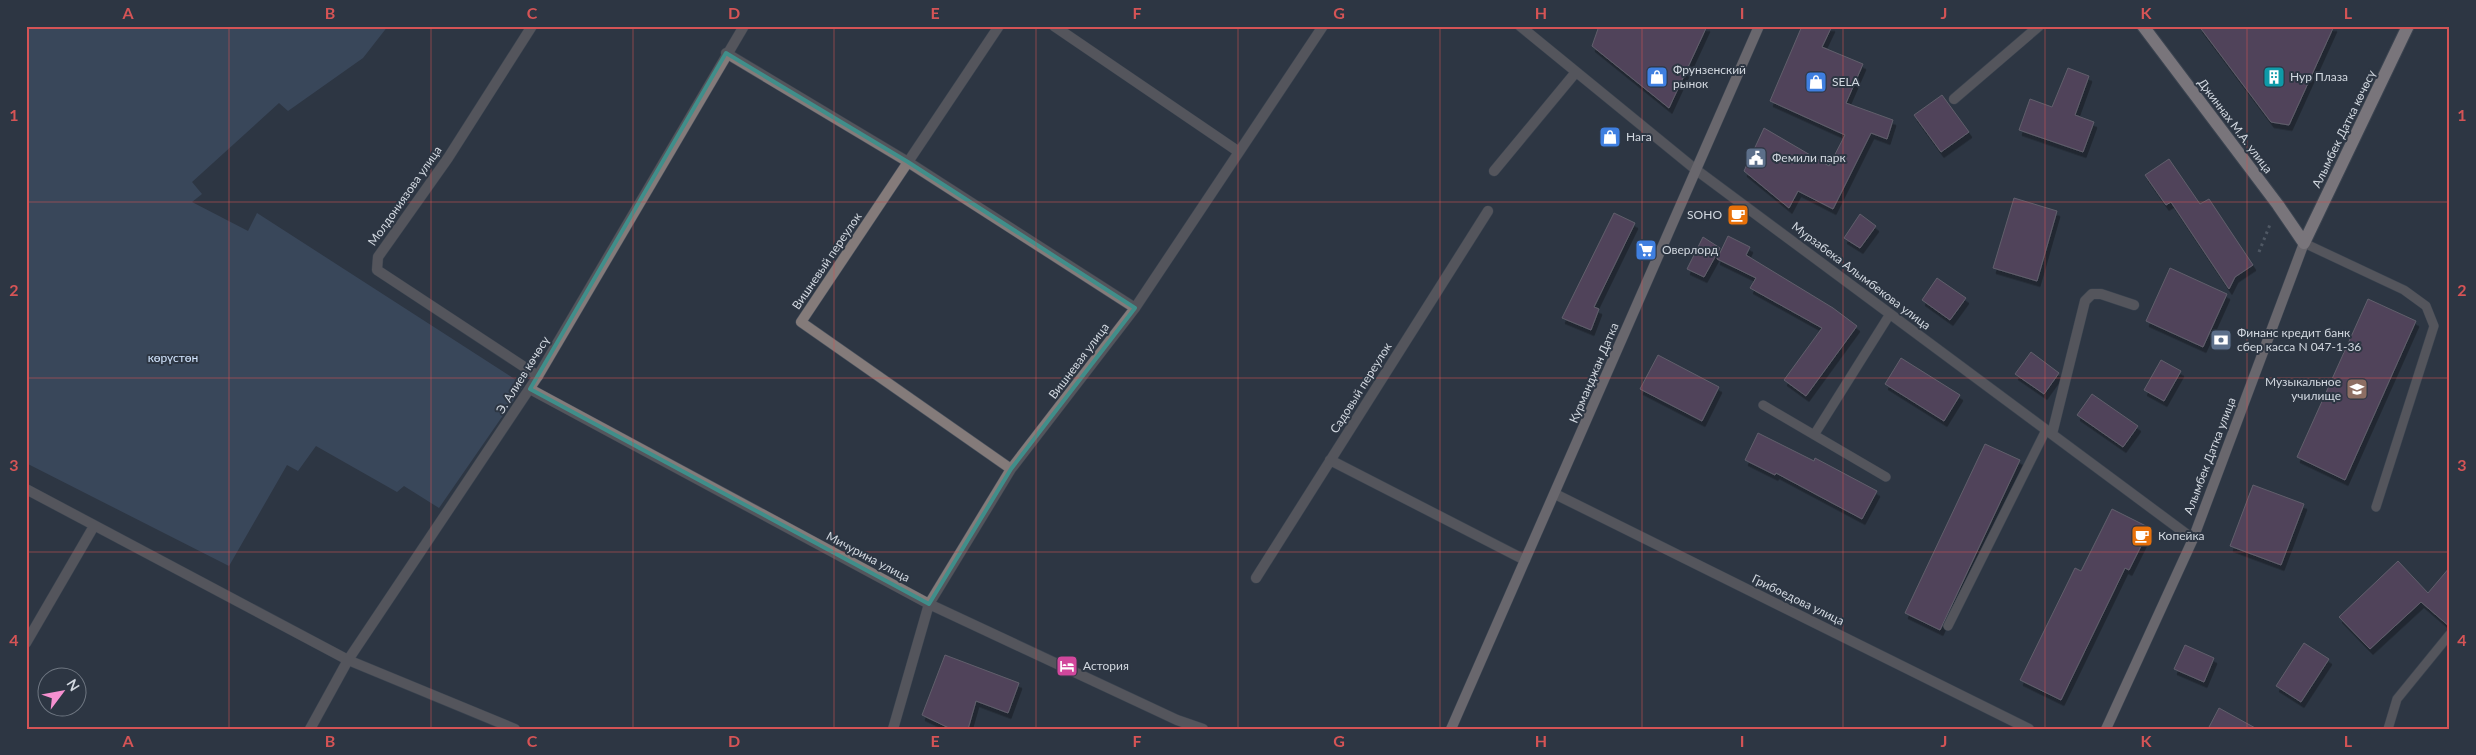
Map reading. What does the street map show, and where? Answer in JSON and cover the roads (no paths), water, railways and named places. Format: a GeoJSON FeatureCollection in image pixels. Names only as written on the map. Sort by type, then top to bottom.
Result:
{"type":"FeatureCollection","features":[{"type":"Feature","properties":{"kind":"main road","name":"Курманджан Датка"},"geometry":{"type":"LineString","coordinates":[[1450,729],[1555,494],[1695,169],[1759,26]]}},
{"type":"Feature","properties":{"kind":"main road","name":"Джиннах М.А. улица"},"geometry":{"type":"LineString","coordinates":[[2142,26],[2304,243]]}},
{"type":"Feature","properties":{"kind":"main road","name":"Алымбек Датка көчөсү"},"geometry":{"type":"LineString","coordinates":[[2304,243],[2408,26]]}},
{"type":"Feature","properties":{"kind":"main road","name":"Алымбек Датка улица"},"geometry":{"type":"LineString","coordinates":[[2106,729],[2193,539],[2304,243]]}},
{"type":"Feature","properties":{"kind":"street","name":"Молдониязова улица"},"geometry":{"type":"LineString","coordinates":[[532,26],[448,158],[378,257],[377,270],[538,376]]}},
{"type":"Feature","properties":{"kind":"street","name":"Э. Алиев көчөсү"},"geometry":{"type":"LineString","coordinates":[[310,729],[348,660],[530,389],[726,53],[744,26]]}},
{"type":"Feature","properties":{"kind":"street","name":"Вишневый переулок"},"geometry":{"type":"LineString","coordinates":[[998,26],[801,322],[1011,469]]}},
{"type":"Feature","properties":{"kind":"street"},"geometry":{"type":"LineString","coordinates":[[1054,26],[1239,152]]}},
{"type":"Feature","properties":{"kind":"street","name":"Вишневая улица"},"geometry":{"type":"LineString","coordinates":[[893,729],[929,604],[1011,469],[1135,308],[1323,26]]}},
{"type":"Feature","properties":{"kind":"street","name":"Мурзабека Алымбекова улица"},"geometry":{"type":"LineString","coordinates":[[1520,26],[1695,169],[2193,539]]}},
{"type":"Feature","properties":{"kind":"street"},"geometry":{"type":"LineString","coordinates":[[1954,99],[2039,26]]}},
{"type":"Feature","properties":{"kind":"street"},"geometry":{"type":"LineString","coordinates":[[726,53],[908,162],[1135,308]]}},
{"type":"Feature","properties":{"kind":"street"},"geometry":{"type":"LineString","coordinates":[[1494,171],[1576,72]]}},
{"type":"Feature","properties":{"kind":"street","name":"Садовый переулок"},"geometry":{"type":"LineString","coordinates":[[1256,578],[1488,211]]}},
{"type":"Feature","properties":{"kind":"street"},"geometry":{"type":"LineString","coordinates":[[2049,432],[2085,301],[2092,294],[2102,294],[2134,305]]}},
{"type":"Feature","properties":{"kind":"street","name":"Мичурина улица"},"geometry":{"type":"LineString","coordinates":[[530,389],[929,604],[1175,724],[1203,729]]}},
{"type":"Feature","properties":{"kind":"street"},"geometry":{"type":"LineString","coordinates":[[1330,460],[1525,560]]}},
{"type":"Feature","properties":{"kind":"street"},"geometry":{"type":"LineString","coordinates":[[26,490],[348,660],[515,729]]}},
{"type":"Feature","properties":{"kind":"street","name":"Грибоедова улица"},"geometry":{"type":"LineString","coordinates":[[1555,494],[2029,729]]}},
{"type":"Feature","properties":{"kind":"street"},"geometry":{"type":"LineString","coordinates":[[26,643],[94,526]]}},
{"type":"Feature","properties":{"kind":"lane"},"geometry":{"type":"LineString","coordinates":[[2304,243],[2404,290],[2426,306],[2434,326],[2376,507]]}},
{"type":"Feature","properties":{"kind":"lane"},"geometry":{"type":"LineString","coordinates":[[1814,435],[1890,314]]}},
{"type":"Feature","properties":{"kind":"lane"},"geometry":{"type":"LineString","coordinates":[[1763,405],[1886,477]]}},
{"type":"Feature","properties":{"kind":"lane"},"geometry":{"type":"LineString","coordinates":[[1948,626],[2049,432]]}},
{"type":"Feature","properties":{"kind":"lane"},"geometry":{"type":"LineString","coordinates":[[2388,729],[2397,700],[2450,634]]}},
{"type":"Feature","properties":{"kind":"place","name":"Фрунзенский рынок"},"geometry":{"type":"Point","coordinates":[1657,77]}},
{"type":"Feature","properties":{"kind":"place","name":"Нур Плаза"},"geometry":{"type":"Point","coordinates":[2274,77]}},
{"type":"Feature","properties":{"kind":"place","name":"SELA"},"geometry":{"type":"Point","coordinates":[1816,82]}},
{"type":"Feature","properties":{"kind":"place","name":"Нага"},"geometry":{"type":"Point","coordinates":[1610,137]}},
{"type":"Feature","properties":{"kind":"place","name":"Фемили парк"},"geometry":{"type":"Point","coordinates":[1756,158]}},
{"type":"Feature","properties":{"kind":"place","name":"SOHO"},"geometry":{"type":"Point","coordinates":[1738,215]}},
{"type":"Feature","properties":{"kind":"place","name":"Оверлорд"},"geometry":{"type":"Point","coordinates":[1646,250]}},
{"type":"Feature","properties":{"kind":"place","name":"Финанс кредит банк сбер касса N 047-1-36"},"geometry":{"type":"Point","coordinates":[2221,340]}},
{"type":"Feature","properties":{"kind":"place","name":"Музыкальное училище"},"geometry":{"type":"Point","coordinates":[2357,389]}},
{"type":"Feature","properties":{"kind":"place","name":"Копейка"},"geometry":{"type":"Point","coordinates":[2142,536]}},
{"type":"Feature","properties":{"kind":"place","name":"Астория"},"geometry":{"type":"Point","coordinates":[1067,666]}},
{"type":"Feature","properties":{"kind":"park label","name":"көрүстөн"},"geometry":{"type":"Point","coordinates":[173,358]}}]}
